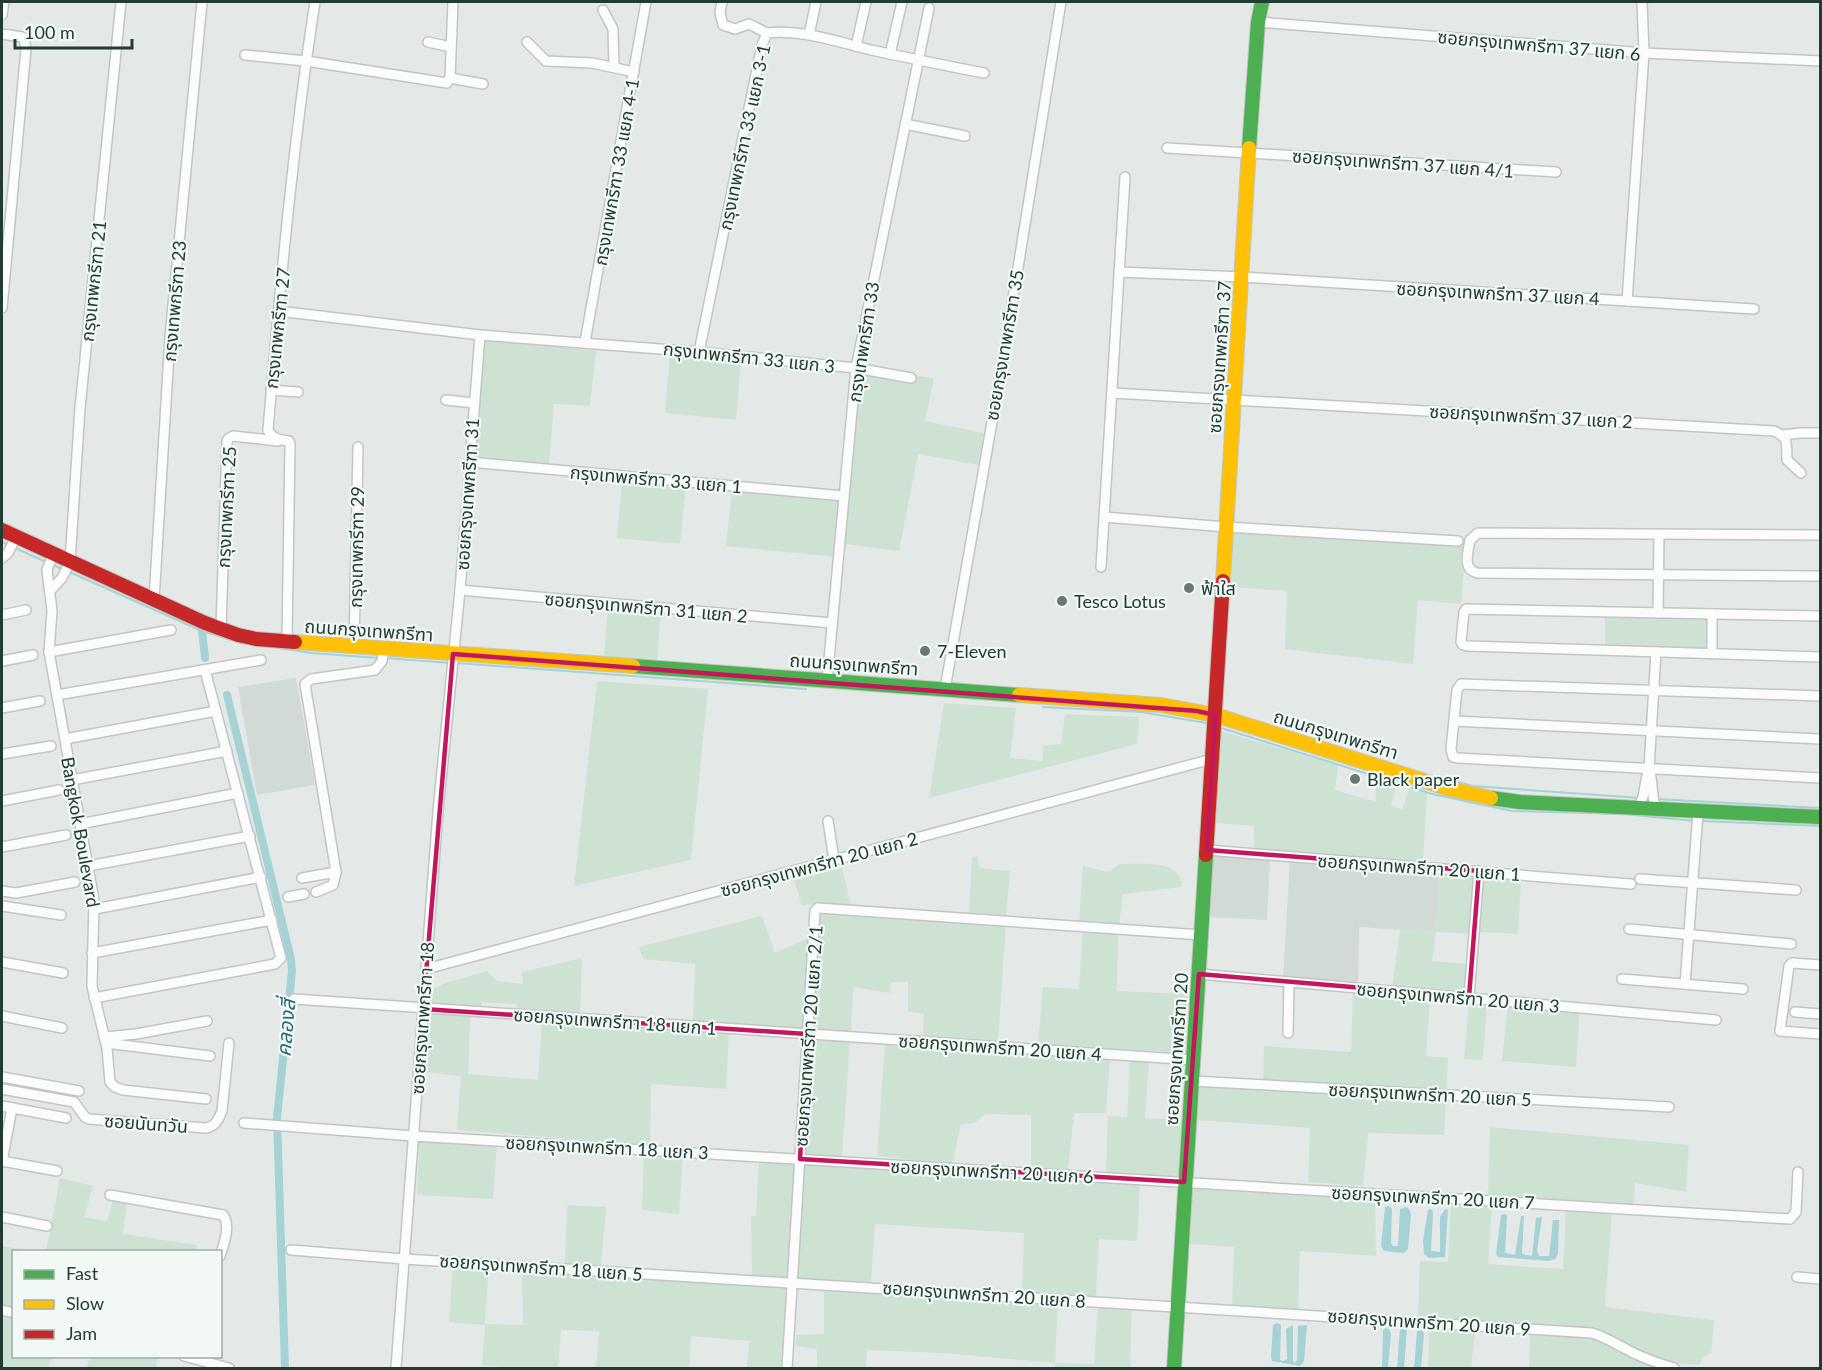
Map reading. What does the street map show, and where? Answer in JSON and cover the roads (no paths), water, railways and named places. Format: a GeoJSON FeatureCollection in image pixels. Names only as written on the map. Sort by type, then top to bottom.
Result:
{"type":"FeatureCollection","features":[{"type":"Feature","properties":{"kind":"main road","name":"ซอยกรุงเทพกรีฑา 37"},"geometry":{"type":"LineString","coordinates":[[1214,723],[1258,22],[1262,2]]}},
{"type":"Feature","properties":{"kind":"main road","name":"ถนนกรุงเทพกรีฑา"},"geometry":{"type":"LineString","coordinates":[[2,530],[14,540],[52,557],[66,569],[154,600],[221,629],[256,639],[354,647],[384,655],[452,660],[827,681],[1161,705],[1214,723],[1470,794],[1520,802],[1657,810],[1698,815],[1821,817]]}},
{"type":"Feature","properties":{"kind":"main road","name":"ซอยกรุงเทพกรีฑา 20"},"geometry":{"type":"LineString","coordinates":[[1174,1368],[1176,1306],[1194,1060],[1214,723]]}},
{"type":"Feature","properties":{"kind":"street"},"geometry":{"type":"LineString","coordinates":[[2,15],[4,2]]}},
{"type":"Feature","properties":{"kind":"street","name":"กรุงเทพกรีฑา 21"},"geometry":{"type":"LineString","coordinates":[[66,569],[121,2]]}},
{"type":"Feature","properties":{"kind":"street","name":"กรุงเทพกรีฑา 23"},"geometry":{"type":"LineString","coordinates":[[154,600],[170,337],[202,2]]}},
{"type":"Feature","properties":{"kind":"street","name":"กรุงเทพกรีฑา 27"},"geometry":{"type":"LineString","coordinates":[[287,642],[290,444],[287,441],[280,441],[268,432],[278,311],[306,61],[315,2]]}},
{"type":"Feature","properties":{"kind":"street"},"geometry":{"type":"LineString","coordinates":[[245,55],[306,61],[447,83],[450,78],[453,2]]}},
{"type":"Feature","properties":{"kind":"street","name":"กรุงเทพกรีฑา 33 แยก 4-1"},"geometry":{"type":"LineString","coordinates":[[585,342],[646,2]]}},
{"type":"Feature","properties":{"kind":"street"},"geometry":{"type":"LineString","coordinates":[[722,2],[720,13],[723,25],[735,29],[749,24],[767,33]]}},
{"type":"Feature","properties":{"kind":"street"},"geometry":{"type":"LineString","coordinates":[[809,35],[816,2]]}},
{"type":"Feature","properties":{"kind":"street"},"geometry":{"type":"LineString","coordinates":[[856,46],[866,2]]}},
{"type":"Feature","properties":{"kind":"street"},"geometry":{"type":"LineString","coordinates":[[890,54],[902,2]]}},
{"type":"Feature","properties":{"kind":"street","name":"ซอยกรุงเทพกรีฑา 35"},"geometry":{"type":"LineString","coordinates":[[945,689],[1004,354],[1061,2]]}},
{"type":"Feature","properties":{"kind":"street"},"geometry":{"type":"LineString","coordinates":[[1628,301],[1644,53],[1642,2]]}},
{"type":"Feature","properties":{"kind":"street","name":"กรุงเทพกรีฑา 33"},"geometry":{"type":"LineString","coordinates":[[827,681],[856,368],[929,8]]}},
{"type":"Feature","properties":{"kind":"street"},"geometry":{"type":"LineString","coordinates":[[603,10],[612,29],[614,67]]}},
{"type":"Feature","properties":{"kind":"street","name":"ซอยกรุงเทพกรีฑา 37 แยก 6"},"geometry":{"type":"LineString","coordinates":[[1258,22],[1644,53],[1821,61]]}},
{"type":"Feature","properties":{"kind":"street","name":"กรุงเทพกรีฑา 33 แยก 3-1"},"geometry":{"type":"LineString","coordinates":[[699,352],[762,45],[767,33],[809,35],[984,73]]}},
{"type":"Feature","properties":{"kind":"street"},"geometry":{"type":"LineString","coordinates":[[2,34],[24,38],[26,49],[2,308]]}},
{"type":"Feature","properties":{"kind":"street"},"geometry":{"type":"LineString","coordinates":[[428,42],[451,47]]}},
{"type":"Feature","properties":{"kind":"street"},"geometry":{"type":"LineString","coordinates":[[527,42],[546,61],[592,63],[634,72]]}},
{"type":"Feature","properties":{"kind":"street"},"geometry":{"type":"LineString","coordinates":[[450,78],[483,84]]}},
{"type":"Feature","properties":{"kind":"street"},"geometry":{"type":"LineString","coordinates":[[905,124],[965,136]]}},
{"type":"Feature","properties":{"kind":"street","name":"ซอยกรุงเทพกรีฑา 37 แยก 4/1"},"geometry":{"type":"LineString","coordinates":[[1167,148],[1556,172]]}},
{"type":"Feature","properties":{"kind":"street"},"geometry":{"type":"LineString","coordinates":[[1101,567],[1125,177]]}},
{"type":"Feature","properties":{"kind":"street","name":"ซอยกรุงเทพกรีฑา 37 แยก 4"},"geometry":{"type":"LineString","coordinates":[[1119,272],[1243,277],[1754,309]]}},
{"type":"Feature","properties":{"kind":"street","name":"กรุงเทพกรีฑา 33 แยก 3"},"geometry":{"type":"LineString","coordinates":[[278,311],[480,334],[856,368],[911,378]]}},
{"type":"Feature","properties":{"kind":"street","name":"ซอยกรุงเทพกรีฑา 31"},"geometry":{"type":"LineString","coordinates":[[452,660],[460,590],[480,334]]}},
{"type":"Feature","properties":{"kind":"street"},"geometry":{"type":"LineString","coordinates":[[271,390],[298,392]]}},
{"type":"Feature","properties":{"kind":"street","name":"ซอยกรุงเทพกรีฑา 37 แยก 2"},"geometry":{"type":"LineString","coordinates":[[1112,393],[1731,428],[1774,431],[1784,435],[1821,433]]}},
{"type":"Feature","properties":{"kind":"street"},"geometry":{"type":"LineString","coordinates":[[446,400],[474,403]]}},
{"type":"Feature","properties":{"kind":"street"},"geometry":{"type":"LineString","coordinates":[[1784,435],[1787,460],[1801,473]]}},
{"type":"Feature","properties":{"kind":"street","name":"กรุงเทพกรีฑา 25"},"geometry":{"type":"LineString","coordinates":[[221,629],[227,441],[233,436],[280,441]]}},
{"type":"Feature","properties":{"kind":"street","name":"กรุงเทพกรีฑา 29"},"geometry":{"type":"LineString","coordinates":[[354,647],[358,447]]}},
{"type":"Feature","properties":{"kind":"street","name":"กรุงเทพกรีฑา 33 แยก 1"},"geometry":{"type":"LineString","coordinates":[[469,462],[844,496]]}},
{"type":"Feature","properties":{"kind":"street"},"geometry":{"type":"LineString","coordinates":[[1104,517],[1458,541]]}},
{"type":"Feature","properties":{"kind":"street"},"geometry":{"type":"LineString","coordinates":[[1821,535],[1478,533],[1470,540],[1468,559],[1468,566],[1472,571],[1478,573],[1821,576]]}},
{"type":"Feature","properties":{"kind":"street"},"geometry":{"type":"LineString","coordinates":[[1658,613],[1659,535]]}},
{"type":"Feature","properties":{"kind":"street"},"geometry":{"type":"LineString","coordinates":[[5,555],[14,540]]}},
{"type":"Feature","properties":{"kind":"street","name":"Bangkok Boulevard"},"geometry":{"type":"LineString","coordinates":[[52,557],[47,570],[52,611],[49,652],[95,909],[91,975],[94,998],[105,1040],[108,1075],[110,1082],[123,1090],[206,1099]]}},
{"type":"Feature","properties":{"kind":"street"},"geometry":{"type":"LineString","coordinates":[[51,590],[66,569]]}},
{"type":"Feature","properties":{"kind":"street","name":"ซอยกรุงเทพกรีฑา 31 แยก 2"},"geometry":{"type":"LineString","coordinates":[[460,590],[832,623]]}},
{"type":"Feature","properties":{"kind":"street"},"geometry":{"type":"LineString","coordinates":[[1821,616],[1466,609],[1461,642],[1467,646],[1821,657]]}},
{"type":"Feature","properties":{"kind":"street"},"geometry":{"type":"LineString","coordinates":[[2,615],[26,610]]}},
{"type":"Feature","properties":{"kind":"street"},"geometry":{"type":"LineString","coordinates":[[1712,614],[1712,654]]}},
{"type":"Feature","properties":{"kind":"street"},"geometry":{"type":"LineString","coordinates":[[49,652],[171,630]]}},
{"type":"Feature","properties":{"kind":"street"},"geometry":{"type":"LineString","coordinates":[[1656,652],[1649,769],[1652,777],[1652,797],[1657,810]]}},
{"type":"Feature","properties":{"kind":"street"},"geometry":{"type":"LineString","coordinates":[[2,661],[33,655]]}},
{"type":"Feature","properties":{"kind":"street"},"geometry":{"type":"LineString","coordinates":[[316,892],[333,885],[336,872],[305,684],[310,679],[369,672],[380,666],[384,655]]}},
{"type":"Feature","properties":{"kind":"street"},"geometry":{"type":"LineString","coordinates":[[57,694],[261,660]]}},
{"type":"Feature","properties":{"kind":"street","name":"ซอยกรุงเทพกรีฑา 18"},"geometry":{"type":"LineString","coordinates":[[396,1368],[438,811],[452,660]]}},
{"type":"Feature","properties":{"kind":"street"},"geometry":{"type":"LineString","coordinates":[[94,998],[275,964],[281,958],[204,670]]}},
{"type":"Feature","properties":{"kind":"street"},"geometry":{"type":"LineString","coordinates":[[1821,696],[1461,684],[1457,690],[1451,749],[1453,757],[1458,759],[1821,778]]}},
{"type":"Feature","properties":{"kind":"street"},"geometry":{"type":"LineString","coordinates":[[2,708],[40,701]]}},
{"type":"Feature","properties":{"kind":"street"},"geometry":{"type":"LineString","coordinates":[[65,739],[216,711]]}},
{"type":"Feature","properties":{"kind":"street"},"geometry":{"type":"LineString","coordinates":[[1454,721],[1821,739]]}},
{"type":"Feature","properties":{"kind":"street"},"geometry":{"type":"LineString","coordinates":[[2,754],[51,746]]}},
{"type":"Feature","properties":{"kind":"street"},"geometry":{"type":"LineString","coordinates":[[72,780],[227,751]]}},
{"type":"Feature","properties":{"kind":"street","name":"ซอยกรุงเทพกรีฑา 20 แยก 2"},"geometry":{"type":"LineString","coordinates":[[426,969],[1212,759]]}},
{"type":"Feature","properties":{"kind":"street"},"geometry":{"type":"LineString","coordinates":[[1637,809],[1645,796],[1645,777],[1649,769]]}},
{"type":"Feature","properties":{"kind":"street"},"geometry":{"type":"LineString","coordinates":[[2,801],[59,790]]}},
{"type":"Feature","properties":{"kind":"street"},"geometry":{"type":"LineString","coordinates":[[80,824],[238,793]]}},
{"type":"Feature","properties":{"kind":"street"},"geometry":{"type":"LineString","coordinates":[[1685,984],[1698,815]]}},
{"type":"Feature","properties":{"kind":"street"},"geometry":{"type":"LineString","coordinates":[[828,821],[834,860]]}},
{"type":"Feature","properties":{"kind":"street"},"geometry":{"type":"LineString","coordinates":[[2,847],[66,835]]}},
{"type":"Feature","properties":{"kind":"street"},"geometry":{"type":"LineString","coordinates":[[88,866],[250,836]]}},
{"type":"Feature","properties":{"kind":"street","name":"ซอยกรุงเทพกรีฑา 20 แยก 1"},"geometry":{"type":"LineString","coordinates":[[1207,850],[1631,884]]}},
{"type":"Feature","properties":{"kind":"street"},"geometry":{"type":"LineString","coordinates":[[1469,998],[1479,871]]}},
{"type":"Feature","properties":{"kind":"street"},"geometry":{"type":"LineString","coordinates":[[302,878],[336,872]]}},
{"type":"Feature","properties":{"kind":"street"},"geometry":{"type":"LineString","coordinates":[[95,909],[261,877]]}},
{"type":"Feature","properties":{"kind":"street"},"geometry":{"type":"LineString","coordinates":[[1640,879],[1796,890]]}},
{"type":"Feature","properties":{"kind":"street"},"geometry":{"type":"LineString","coordinates":[[2,891],[16,893],[75,882]]}},
{"type":"Feature","properties":{"kind":"street"},"geometry":{"type":"LineString","coordinates":[[288,897],[304,894]]}},
{"type":"Feature","properties":{"kind":"street"},"geometry":{"type":"LineString","coordinates":[[2,906],[61,915]]}},
{"type":"Feature","properties":{"kind":"street","name":"ซอยกรุงเทพกรีฑา 20 แยก 2/1"},"geometry":{"type":"LineString","coordinates":[[787,1368],[815,911],[818,908],[1202,935]]}},
{"type":"Feature","properties":{"kind":"street"},"geometry":{"type":"LineString","coordinates":[[92,953],[272,920]]}},
{"type":"Feature","properties":{"kind":"street"},"geometry":{"type":"LineString","coordinates":[[1629,929],[1791,944]]}},
{"type":"Feature","properties":{"kind":"street"},"geometry":{"type":"LineString","coordinates":[[2,962],[63,973]]}},
{"type":"Feature","properties":{"kind":"street"},"geometry":{"type":"LineString","coordinates":[[1821,965],[1792,963],[1789,966],[1780,1031],[1821,1034]]}},
{"type":"Feature","properties":{"kind":"street","name":"ซอยกรุงเทพกรีฑา 20 แยก 3"},"geometry":{"type":"LineString","coordinates":[[1199,974],[1716,1020]]}},
{"type":"Feature","properties":{"kind":"street"},"geometry":{"type":"LineString","coordinates":[[1622,979],[1743,989]]}},
{"type":"Feature","properties":{"kind":"street"},"geometry":{"type":"LineString","coordinates":[[1288,1033],[1289,982]]}},
{"type":"Feature","properties":{"kind":"street","name":"ซอยกรุงเทพกรีฑา 18 แยก 1"},"geometry":{"type":"LineString","coordinates":[[294,999],[807,1034]]}},
{"type":"Feature","properties":{"kind":"street"},"geometry":{"type":"LineString","coordinates":[[1795,1011],[1821,1014]]}},
{"type":"Feature","properties":{"kind":"street"},"geometry":{"type":"LineString","coordinates":[[2,1016],[62,1028]]}},
{"type":"Feature","properties":{"kind":"street"},"geometry":{"type":"LineString","coordinates":[[105,1040],[207,1021]]}},
{"type":"Feature","properties":{"kind":"street","name":"ซอยกรุงเทพกรีฑา 20 แยก 4"},"geometry":{"type":"LineString","coordinates":[[807,1034],[1194,1060]]}},
{"type":"Feature","properties":{"kind":"street"},"geometry":{"type":"LineString","coordinates":[[105,1040],[210,1056]]}},
{"type":"Feature","properties":{"kind":"street","name":"ซอยนันทวัน"},"geometry":{"type":"LineString","coordinates":[[2,1089],[74,1102],[89,1119],[212,1127],[222,1111],[230,1043]]}},
{"type":"Feature","properties":{"kind":"street"},"geometry":{"type":"LineString","coordinates":[[2,1077],[79,1091]]}},
{"type":"Feature","properties":{"kind":"street","name":"ซอยกรุงเทพกรีฑา 20 แยก 5"},"geometry":{"type":"LineString","coordinates":[[1192,1081],[1668,1107]]}},
{"type":"Feature","properties":{"kind":"street"},"geometry":{"type":"LineString","coordinates":[[2,1106],[66,1118]]}},
{"type":"Feature","properties":{"kind":"street"},"geometry":{"type":"LineString","coordinates":[[12,1108],[2,1161],[57,1172]]}},
{"type":"Feature","properties":{"kind":"street","name":"ซอยกรุงเทพกรีฑา 18 แยก 3"},"geometry":{"type":"LineString","coordinates":[[244,1123],[414,1136],[800,1159]]}},
{"type":"Feature","properties":{"kind":"street","name":"ซอยกรุงเทพกรีฑา 20 แยก 6"},"geometry":{"type":"LineString","coordinates":[[800,1159],[1185,1182]]}},
{"type":"Feature","properties":{"kind":"street","name":"ซอยกรุงเทพกรีฑา 20 แยก 7"},"geometry":{"type":"LineString","coordinates":[[1185,1182],[1790,1219],[1796,1212],[1798,1172]]}},
{"type":"Feature","properties":{"kind":"street"},"geometry":{"type":"LineString","coordinates":[[110,1195],[223,1215],[227,1221],[227,1228],[222,1250]]}},
{"type":"Feature","properties":{"kind":"street"},"geometry":{"type":"LineString","coordinates":[[2,1217],[47,1226]]}},
{"type":"Feature","properties":{"kind":"street","name":"ซอยกรุงเทพกรีฑา 18 แยก 5"},"geometry":{"type":"LineString","coordinates":[[291,1250],[792,1282]]}},
{"type":"Feature","properties":{"kind":"street"},"geometry":{"type":"LineString","coordinates":[[1797,1278],[1821,1279]]}},
{"type":"Feature","properties":{"kind":"street","name":"ซอยกรุงเทพกรีฑา 20 แยก 8"},"geometry":{"type":"LineString","coordinates":[[792,1282],[1176,1306]]}},
{"type":"Feature","properties":{"kind":"street","name":"ซอยกรุงเทพกรีฑา 20 แยก 9"},"geometry":{"type":"LineString","coordinates":[[1176,1306],[1592,1333],[1606,1337],[1644,1358],[1674,1368]]}},
{"type":"Feature","properties":{"kind":"street"},"geometry":{"type":"LineString","coordinates":[[206,1359],[229,1368]]}},
{"type":"Feature","properties":{"kind":"water"},"geometry":{"type":"Polygon","coordinates":[[[1389,1206],[1392,1209],[1391,1243],[1393,1246],[1398,1246],[1400,1209],[1406,1207],[1411,1214],[1408,1249],[1404,1253],[1384,1251],[1381,1246],[1385,1207],[1389,1206]]]}},
{"type":"Feature","properties":{"kind":"water"},"geometry":{"type":"Polygon","coordinates":[[[1428,1209],[1433,1213],[1431,1251],[1440,1252],[1440,1217],[1445,1209],[1448,1210],[1445,1257],[1429,1258],[1424,1254],[1423,1241],[1428,1209]]]}},
{"type":"Feature","properties":{"kind":"water"},"geometry":{"type":"Polygon","coordinates":[[[1501,1215],[1507,1215],[1505,1253],[1515,1255],[1521,1216],[1524,1216],[1522,1254],[1532,1256],[1536,1218],[1542,1217],[1537,1251],[1539,1256],[1549,1256],[1553,1220],[1559,1220],[1558,1254],[1555,1259],[1549,1261],[1498,1257],[1496,1254],[1501,1215]]]}},
{"type":"Feature","properties":{"kind":"water"},"geometry":{"type":"Polygon","coordinates":[[[1277,1323],[1281,1325],[1280,1360],[1283,1361],[1287,1359],[1286,1329],[1293,1325],[1293,1361],[1295,1363],[1298,1326],[1307,1325],[1304,1361],[1300,1366],[1272,1361],[1273,1325],[1277,1323]]]}},
{"type":"Feature","properties":{"kind":"water"},"geometry":{"type":"Polygon","coordinates":[[[1385,1328],[1389,1329],[1391,1334],[1388,1368],[1382,1368],[1383,1331],[1385,1328]]]}},
{"type":"Feature","properties":{"kind":"water"},"geometry":{"type":"Polygon","coordinates":[[[1400,1328],[1407,1329],[1404,1368],[1397,1368],[1400,1328]]]}},
{"type":"Feature","properties":{"kind":"water"},"geometry":{"type":"Polygon","coordinates":[[[1422,1330],[1424,1334],[1421,1368],[1414,1368],[1417,1331],[1422,1330]]]}},
{"type":"Feature","properties":{"kind":"waterway"},"geometry":{"type":"LineString","coordinates":[[2,542],[10,546]]}},
{"type":"Feature","properties":{"kind":"waterway"},"geometry":{"type":"LineString","coordinates":[[15,548],[46,562]]}},
{"type":"Feature","properties":{"kind":"waterway"},"geometry":{"type":"LineString","coordinates":[[51,564],[62,569]]}},
{"type":"Feature","properties":{"kind":"waterway"},"geometry":{"type":"LineString","coordinates":[[67,571],[202,631],[242,643]]}},
{"type":"Feature","properties":{"kind":"waterway","name":"คลองสี่"},"geometry":{"type":"LineString","coordinates":[[202,631],[205,658]]}},
{"type":"Feature","properties":{"kind":"waterway"},"geometry":{"type":"LineString","coordinates":[[266,646],[311,653],[379,658]]}},
{"type":"Feature","properties":{"kind":"waterway"},"geometry":{"type":"LineString","coordinates":[[385,658],[451,663]]}},
{"type":"Feature","properties":{"kind":"waterway"},"geometry":{"type":"LineString","coordinates":[[457,663],[806,689]]}},
{"type":"Feature","properties":{"kind":"waterway","name":"คลองสี่"},"geometry":{"type":"LineString","coordinates":[[227,695],[291,959],[292,971],[277,1118],[285,1368]]}},
{"type":"Feature","properties":{"kind":"waterway"},"geometry":{"type":"LineString","coordinates":[[1043,707],[1141,712],[1207,723]]}},
{"type":"Feature","properties":{"kind":"waterway"},"geometry":{"type":"LineString","coordinates":[[1218,727],[1432,794],[1512,811],[1624,814],[1695,821]]}},
{"type":"Feature","properties":{"kind":"waterway"},"geometry":{"type":"LineString","coordinates":[[1447,779],[1473,786],[1641,798]]}},
{"type":"Feature","properties":{"kind":"waterway"},"geometry":{"type":"LineString","coordinates":[[1656,799],[1820,808]]}},
{"type":"Feature","properties":{"kind":"waterway"},"geometry":{"type":"LineString","coordinates":[[1701,821],[1820,826]]}},
{"type":"Feature","properties":{"kind":"place","name":"ฟ้าใส"},"geometry":{"type":"Point","coordinates":[1189,588]}},
{"type":"Feature","properties":{"kind":"place","name":"Tesco Lotus"},"geometry":{"type":"Point","coordinates":[1062,601]}},
{"type":"Feature","properties":{"kind":"place","name":"7-Eleven"},"geometry":{"type":"Point","coordinates":[925,651]}},
{"type":"Feature","properties":{"kind":"place","name":"Black paper"},"geometry":{"type":"Point","coordinates":[1355,779]}}]}
